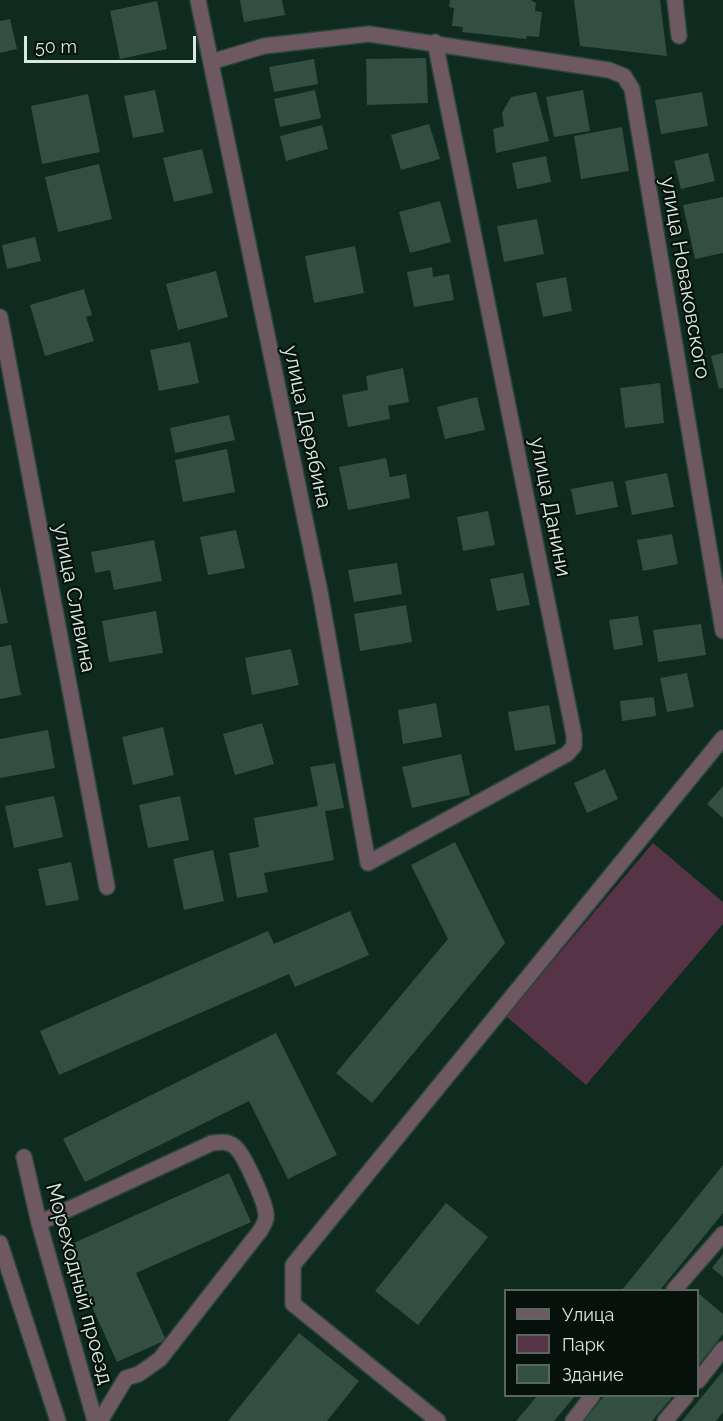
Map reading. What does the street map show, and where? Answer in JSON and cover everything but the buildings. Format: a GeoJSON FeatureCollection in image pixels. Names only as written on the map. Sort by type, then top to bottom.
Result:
{"type":"FeatureCollection","features":[{"type":"Feature","properties":{"kind":"street","name":"улица Дерябина"},"geometry":{"type":"LineString","coordinates":[[198,0],[320,592],[368,863]]}},
{"type":"Feature","properties":{"kind":"street"},"geometry":{"type":"LineString","coordinates":[[675,0],[679,36]]}},
{"type":"Feature","properties":{"kind":"street"},"geometry":{"type":"LineString","coordinates":[[211,62],[264,46],[369,34],[435,42]]}},
{"type":"Feature","properties":{"kind":"street","name":"улица Новаковского"},"geometry":{"type":"LineString","coordinates":[[435,42],[609,70],[624,76],[632,89],[723,631]]}},
{"type":"Feature","properties":{"kind":"street","name":"улица Данини"},"geometry":{"type":"LineString","coordinates":[[368,863],[567,754],[573,746],[572,723],[435,42]]}},
{"type":"Feature","properties":{"kind":"street","name":"улица Сливина"},"geometry":{"type":"LineString","coordinates":[[0,317],[107,886]]}},
{"type":"Feature","properties":{"kind":"street"},"geometry":{"type":"LineString","coordinates":[[438,1421],[293,1304],[293,1265],[723,738]]}},
{"type":"Feature","properties":{"kind":"street"},"geometry":{"type":"LineString","coordinates":[[39,1223],[212,1143],[224,1142],[235,1146],[243,1156],[264,1205],[266,1214],[260,1231],[160,1359],[145,1371],[126,1378],[100,1421]]}},
{"type":"Feature","properties":{"kind":"street","name":"Мореходный проезд"},"geometry":{"type":"LineString","coordinates":[[24,1158],[39,1223],[95,1421]]}},
{"type":"Feature","properties":{"kind":"street"},"geometry":{"type":"LineString","coordinates":[[675,1289],[723,1234]]}},
{"type":"Feature","properties":{"kind":"street"},"geometry":{"type":"LineString","coordinates":[[0,1243],[58,1421]]}},
{"type":"Feature","properties":{"kind":"street"},"geometry":{"type":"LineString","coordinates":[[699,1380],[723,1349]]}},
{"type":"Feature","properties":{"kind":"street"},"geometry":{"type":"LineString","coordinates":[[573,1421],[591,1397]]}},
{"type":"Feature","properties":{"kind":"street"},"geometry":{"type":"LineString","coordinates":[[665,1421],[684,1397]]}},
{"type":"Feature","properties":{"kind":"green space"},"geometry":{"type":"Polygon","coordinates":[[[653,843],[723,902],[723,924],[586,1085],[506,1016],[653,843]]]}}]}
